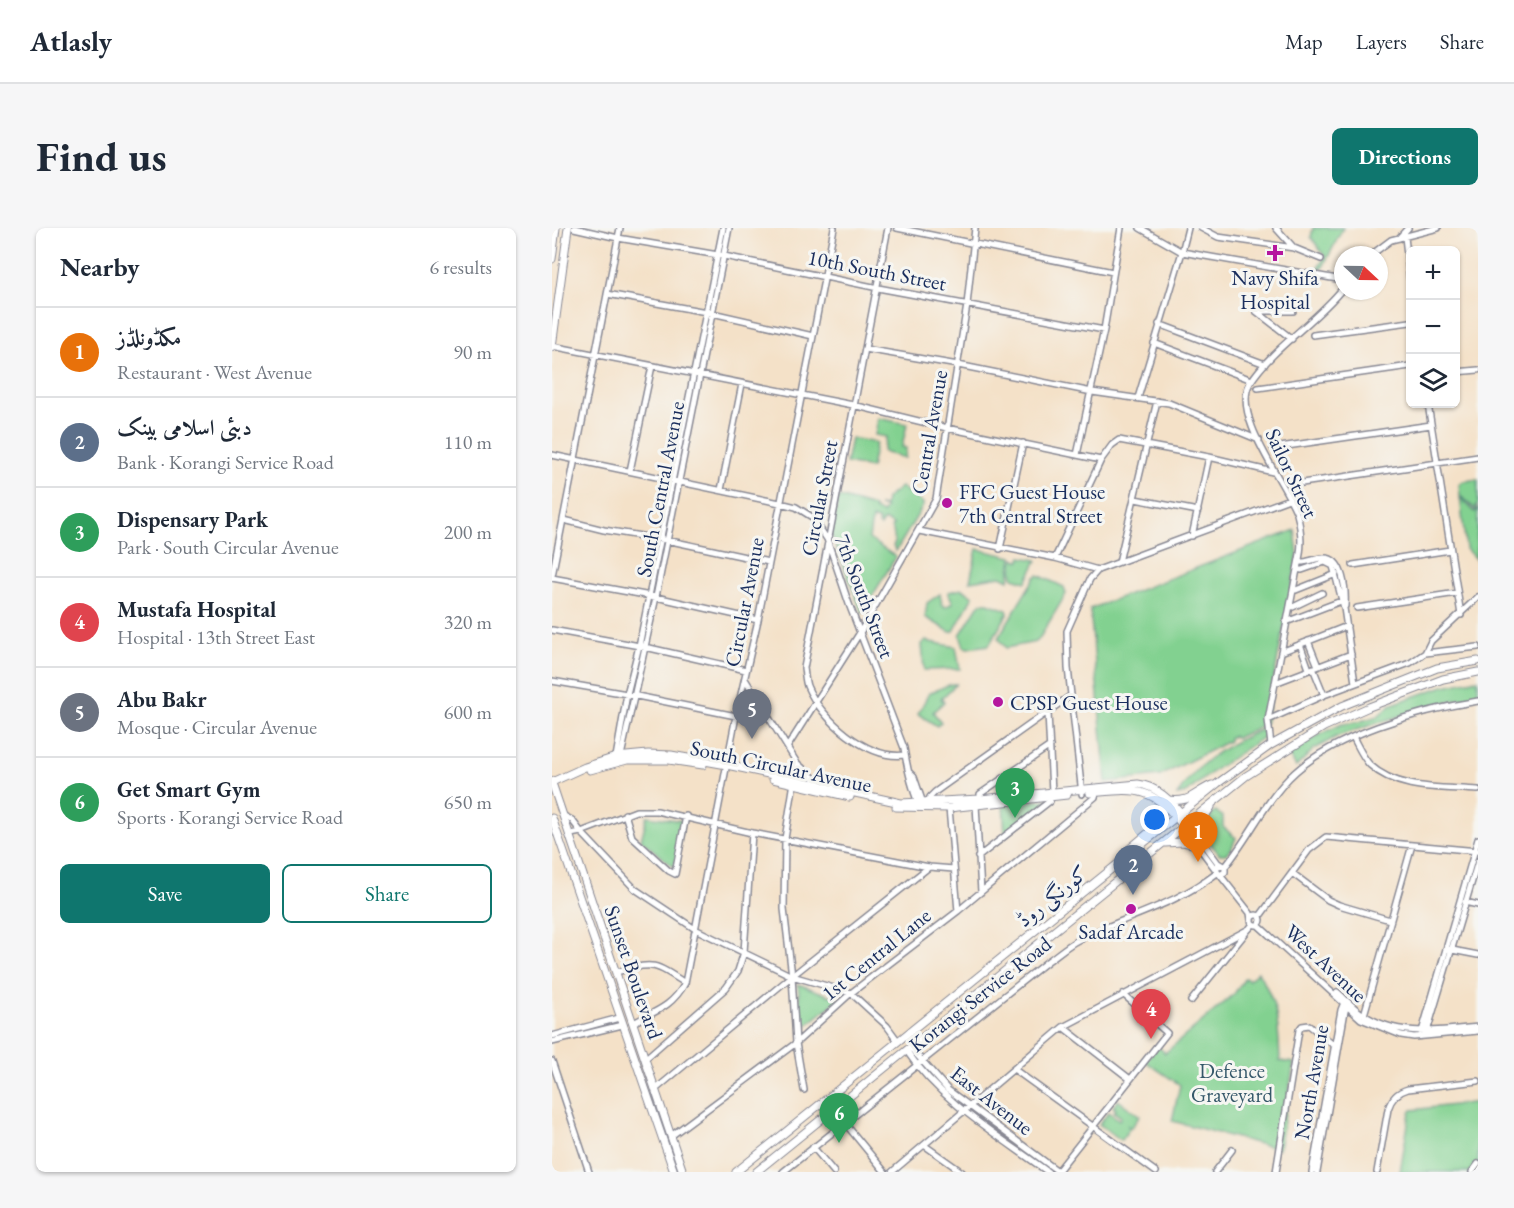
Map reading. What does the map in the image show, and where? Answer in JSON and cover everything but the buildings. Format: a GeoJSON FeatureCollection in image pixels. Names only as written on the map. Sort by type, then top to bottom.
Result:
{"type":"FeatureCollection","features":[{"type":"Feature","properties":{"kind":"main road"},"geometry":{"type":"LineString","coordinates":[[552,260],[556,228]]}},
{"type":"Feature","properties":{"kind":"main road"},"geometry":{"type":"LineString","coordinates":[[552,346],[568,228]]}},
{"type":"Feature","properties":{"kind":"main road","name":"کورنگی روڈ"},"geometry":{"type":"LineString","coordinates":[[737,1171],[1218,783],[1271,745],[1342,706],[1397,683],[1437,668],[1478,661]]}},
{"type":"Feature","properties":{"kind":"main road"},"geometry":{"type":"LineString","coordinates":[[1163,844],[1199,842],[1203,819],[1212,805],[1246,776],[1324,727],[1443,679],[1478,672]]}},
{"type":"Feature","properties":{"kind":"main road","name":"South Circular Avenue"},"geometry":{"type":"LineString","coordinates":[[552,784],[585,767],[618,757],[648,754],[671,755],[794,782],[868,802],[905,808],[949,808],[978,802],[1138,784],[1151,787],[1186,824]]}},
{"type":"Feature","properties":{"kind":"main road","name":"South Circular Avenue"},"geometry":{"type":"LineString","coordinates":[[552,784],[586,771],[627,760],[669,760],[726,767]]}},
{"type":"Feature","properties":{"kind":"main road","name":"South Circular Avenue"},"geometry":{"type":"LineString","coordinates":[[794,782],[901,803],[978,802]]}},
{"type":"Feature","properties":{"kind":"main road"},"geometry":{"type":"LineString","coordinates":[[1122,862],[1127,851],[1160,824],[1165,802],[1185,801],[1202,789],[1218,783]]}},
{"type":"Feature","properties":{"kind":"main road","name":"Sunset Boulevard"},"geometry":{"type":"LineString","coordinates":[[552,784],[571,834],[683,1172]]}},
{"type":"Feature","properties":{"kind":"main road","name":"South Circular Avenue"},"geometry":{"type":"LineString","coordinates":[[1082,792],[1137,790],[1165,802]]}},
{"type":"Feature","properties":{"kind":"main road","name":"کورنگی روڈ"},"geometry":{"type":"LineString","coordinates":[[756,1172],[1212,805]]}},
{"type":"Feature","properties":{"kind":"main road","name":"Sunset Boulevard"},"geometry":{"type":"LineString","coordinates":[[552,818],[621,1021],[662,1132],[672,1172]]}},
{"type":"Feature","properties":{"kind":"street","name":"10th South Street"},"geometry":{"type":"LineString","coordinates":[[574,228],[1104,330]]}},
{"type":"Feature","properties":{"kind":"street"},"geometry":{"type":"LineString","coordinates":[[620,228],[552,577],[758,620]]}},
{"type":"Feature","properties":{"kind":"street"},"geometry":{"type":"LineString","coordinates":[[721,255],[723,228]]}},
{"type":"Feature","properties":{"kind":"street","name":"South Central Avenue"},"geometry":{"type":"LineString","coordinates":[[642,647],[656,597],[675,481],[721,255],[729,228]]}},
{"type":"Feature","properties":{"kind":"street","name":"Circular Avenue"},"geometry":{"type":"LineString","coordinates":[[685,982],[736,716],[758,620],[826,278],[834,228]]}},
{"type":"Feature","properties":{"kind":"street","name":"Circular Street"},"geometry":{"type":"LineString","coordinates":[[888,228],[804,668],[806,684],[815,702],[832,723],[851,738],[871,749],[897,756],[905,755]]}},
{"type":"Feature","properties":{"kind":"street"},"geometry":{"type":"LineString","coordinates":[[897,228],[1113,272]]}},
{"type":"Feature","properties":{"kind":"street","name":"Central Avenue"},"geometry":{"type":"LineString","coordinates":[[788,746],[861,631],[936,499],[967,305],[975,228]]}},
{"type":"Feature","properties":{"kind":"street"},"geometry":{"type":"LineString","coordinates":[[1077,455],[1092,392],[1121,228]]}},
{"type":"Feature","properties":{"kind":"street"},"geometry":{"type":"LineString","coordinates":[[1140,228],[1182,252],[1334,278]]}},
{"type":"Feature","properties":{"kind":"street"},"geometry":{"type":"LineString","coordinates":[[1138,398],[1188,228]]}},
{"type":"Feature","properties":{"kind":"street"},"geometry":{"type":"LineString","coordinates":[[1201,228],[1218,237],[1294,248],[1321,259]]}},
{"type":"Feature","properties":{"kind":"street"},"geometry":{"type":"LineString","coordinates":[[1276,228],[1294,248]]}},
{"type":"Feature","properties":{"kind":"street"},"geometry":{"type":"LineString","coordinates":[[1406,259],[1402,237],[1407,228]]}},
{"type":"Feature","properties":{"kind":"street"},"geometry":{"type":"LineString","coordinates":[[1383,246],[1391,240],[1438,228]]}},
{"type":"Feature","properties":{"kind":"street"},"geometry":{"type":"LineString","coordinates":[[607,294],[710,313],[813,336]]}},
{"type":"Feature","properties":{"kind":"street"},"geometry":{"type":"LineString","coordinates":[[1154,343],[1252,380],[1265,364],[1334,298]]}},
{"type":"Feature","properties":{"kind":"street"},"geometry":{"type":"LineString","coordinates":[[1292,339],[1256,312],[1293,311]]}},
{"type":"Feature","properties":{"kind":"street"},"geometry":{"type":"LineString","coordinates":[[1313,335],[1406,323]]}},
{"type":"Feature","properties":{"kind":"street"},"geometry":{"type":"LineString","coordinates":[[1159,324],[1265,364]]}},
{"type":"Feature","properties":{"kind":"street"},"geometry":{"type":"LineString","coordinates":[[552,346],[853,405],[947,428],[1101,460]]}},
{"type":"Feature","properties":{"kind":"street"},"geometry":{"type":"LineString","coordinates":[[865,349],[958,364],[1092,392],[1169,403],[1259,440]]}},
{"type":"Feature","properties":{"kind":"street"},"geometry":{"type":"LineString","coordinates":[[630,471],[652,366]]}},
{"type":"Feature","properties":{"kind":"street"},"geometry":{"type":"LineString","coordinates":[[1258,388],[1406,367]]}},
{"type":"Feature","properties":{"kind":"street"},"geometry":{"type":"LineString","coordinates":[[1460,372],[1478,370]]}},
{"type":"Feature","properties":{"kind":"street","name":"Sailor Street"},"geometry":{"type":"LineString","coordinates":[[1252,380],[1247,389],[1247,406],[1273,472],[1297,514],[1302,533],[1298,569],[1268,720],[1271,745]]}},
{"type":"Feature","properties":{"kind":"street"},"geometry":{"type":"LineString","coordinates":[[721,490],[742,384]]}},
{"type":"Feature","properties":{"kind":"street"},"geometry":{"type":"LineString","coordinates":[[1119,562],[1157,401]]}},
{"type":"Feature","properties":{"kind":"street"},"geometry":{"type":"LineString","coordinates":[[1429,408],[1461,615]]}},
{"type":"Feature","properties":{"kind":"street"},"geometry":{"type":"LineString","coordinates":[[1273,448],[1431,425]]}},
{"type":"Feature","properties":{"kind":"street"},"geometry":{"type":"LineString","coordinates":[[1055,558],[1101,460],[1112,445],[1119,440],[1273,472]]}},
{"type":"Feature","properties":{"kind":"street"},"geometry":{"type":"LineString","coordinates":[[1000,549],[1023,443]]}},
{"type":"Feature","properties":{"kind":"street","name":"7th South Street"},"geometry":{"type":"LineString","coordinates":[[552,455],[780,503],[796,507],[812,517],[827,539],[905,755],[910,781],[923,802]]}},
{"type":"Feature","properties":{"kind":"street"},"geometry":{"type":"LineString","coordinates":[[1192,536],[1209,457]]}},
{"type":"Feature","properties":{"kind":"street"},"geometry":{"type":"LineString","coordinates":[[1302,483],[1478,458]]}},
{"type":"Feature","properties":{"kind":"street"},"geometry":{"type":"LineString","coordinates":[[1135,499],[1198,512]]}},
{"type":"Feature","properties":{"kind":"street"},"geometry":{"type":"LineString","coordinates":[[1082,792],[1070,696],[1067,631],[1090,579],[1098,570],[1289,499]]}},
{"type":"Feature","properties":{"kind":"street"},"geometry":{"type":"LineString","coordinates":[[564,520],[769,562]]}},
{"type":"Feature","properties":{"kind":"street"},"geometry":{"type":"LineString","coordinates":[[919,531],[1000,549],[1055,558],[1098,570]]}},
{"type":"Feature","properties":{"kind":"street"},"geometry":{"type":"LineString","coordinates":[[618,757],[642,647],[649,596],[664,539]]}},
{"type":"Feature","properties":{"kind":"street"},"geometry":{"type":"LineString","coordinates":[[1353,565],[1450,550]]}},
{"type":"Feature","properties":{"kind":"street"},"geometry":{"type":"LineString","coordinates":[[1299,562],[1326,557],[1334,561],[1341,573],[1346,604],[1344,608]]}},
{"type":"Feature","properties":{"kind":"street"},"geometry":{"type":"LineString","coordinates":[[1298,569],[1302,570],[1325,562],[1333,566],[1344,608],[1355,683]]}},
{"type":"Feature","properties":{"kind":"street"},"geometry":{"type":"LineString","coordinates":[[1293,590],[1336,574]]}},
{"type":"Feature","properties":{"kind":"street"},"geometry":{"type":"LineString","coordinates":[[1290,606],[1293,607],[1322,593]]}},
{"type":"Feature","properties":{"kind":"street"},"geometry":{"type":"LineString","coordinates":[[1357,608],[1457,594]]}},
{"type":"Feature","properties":{"kind":"street"},"geometry":{"type":"LineString","coordinates":[[1268,720],[1324,695],[1410,663],[1425,653],[1431,641],[1478,597]]}},
{"type":"Feature","properties":{"kind":"street"},"geometry":{"type":"LineString","coordinates":[[1287,622],[1341,601]]}},
{"type":"Feature","properties":{"kind":"street"},"geometry":{"type":"LineString","coordinates":[[1281,652],[1347,626]]}},
{"type":"Feature","properties":{"kind":"street"},"geometry":{"type":"LineString","coordinates":[[552,630],[746,670]]}},
{"type":"Feature","properties":{"kind":"street"},"geometry":{"type":"LineString","coordinates":[[1308,641],[1313,668]]}},
{"type":"Feature","properties":{"kind":"street"},"geometry":{"type":"LineString","coordinates":[[1431,641],[1437,653]]}},
{"type":"Feature","properties":{"kind":"street"},"geometry":{"type":"LineString","coordinates":[[1300,644],[1324,695]]}},
{"type":"Feature","properties":{"kind":"street"},"geometry":{"type":"LineString","coordinates":[[1425,653],[1478,647]]}},
{"type":"Feature","properties":{"kind":"street"},"geometry":{"type":"LineString","coordinates":[[1275,683],[1351,654]]}},
{"type":"Feature","properties":{"kind":"street"},"geometry":{"type":"LineString","coordinates":[[745,679],[797,763],[823,786]]}},
{"type":"Feature","properties":{"kind":"street"},"geometry":{"type":"LineString","coordinates":[[552,681],[736,716]]}},
{"type":"Feature","properties":{"kind":"street"},"geometry":{"type":"LineString","coordinates":[[923,802],[1070,696]]}},
{"type":"Feature","properties":{"kind":"street","name":"Korangi Service Road"},"geometry":{"type":"LineString","coordinates":[[783,1172],[1048,961],[1077,941],[1193,889],[1221,870],[1270,801],[1290,777],[1312,759],[1353,737],[1424,712],[1478,701]]}},
{"type":"Feature","properties":{"kind":"street"},"geometry":{"type":"LineString","coordinates":[[978,857],[1050,801],[1048,712]]}},
{"type":"Feature","properties":{"kind":"street"},"geometry":{"type":"LineString","coordinates":[[1353,737],[1369,764],[1387,777],[1405,783],[1478,790]]}},
{"type":"Feature","properties":{"kind":"street"},"geometry":{"type":"LineString","coordinates":[[981,892],[978,857],[980,794],[1050,746]]}},
{"type":"Feature","properties":{"kind":"street"},"geometry":{"type":"LineString","coordinates":[[797,763],[784,839],[784,909],[792,976],[796,1042],[804,1090]]}},
{"type":"Feature","properties":{"kind":"street","name":"1st Central Lane"},"geometry":{"type":"LineString","coordinates":[[671,1136],[796,1042],[850,993],[981,892],[1095,797],[1096,793]]}},
{"type":"Feature","properties":{"kind":"street"},"geometry":{"type":"LineString","coordinates":[[949,808],[958,910]]}},
{"type":"Feature","properties":{"kind":"street"},"geometry":{"type":"LineString","coordinates":[[571,834],[636,811],[657,811],[784,839],[929,867],[954,869]]}},
{"type":"Feature","properties":{"kind":"street"},"geometry":{"type":"LineString","coordinates":[[625,814],[632,837],[675,874],[687,816]]}},
{"type":"Feature","properties":{"kind":"street"},"geometry":{"type":"LineString","coordinates":[[564,816],[572,820],[635,889],[695,929],[792,976],[850,993],[887,1026],[898,1041]]}},
{"type":"Feature","properties":{"kind":"street","name":"West Avenue"},"geometry":{"type":"LineString","coordinates":[[1186,824],[1218,863],[1252,912],[1256,922],[1361,1019],[1401,1035],[1478,1029]]}},
{"type":"Feature","properties":{"kind":"street"},"geometry":{"type":"LineString","coordinates":[[646,1058],[726,988],[738,971],[744,952],[752,832]]}},
{"type":"Feature","properties":{"kind":"street"},"geometry":{"type":"LineString","coordinates":[[1191,1001],[1256,922],[1309,850],[1326,837],[1476,850]]}},
{"type":"Feature","properties":{"kind":"street"},"geometry":{"type":"LineString","coordinates":[[1424,1034],[1478,839]]}},
{"type":"Feature","properties":{"kind":"street"},"geometry":{"type":"LineString","coordinates":[[1364,1015],[1412,845]]}},
{"type":"Feature","properties":{"kind":"street"},"geometry":{"type":"LineString","coordinates":[[1448,949],[1466,902],[1478,861]]}},
{"type":"Feature","properties":{"kind":"street"},"geometry":{"type":"LineString","coordinates":[[656,1089],[792,976],[929,867]]}},
{"type":"Feature","properties":{"kind":"street"},"geometry":{"type":"LineString","coordinates":[[1292,873],[1328,900],[1390,920]]}},
{"type":"Feature","properties":{"kind":"street"},"geometry":{"type":"LineString","coordinates":[[1466,902],[1478,904]]}},
{"type":"Feature","properties":{"kind":"street"},"geometry":{"type":"LineString","coordinates":[[892,1172],[1063,1027],[1256,922]]}},
{"type":"Feature","properties":{"kind":"street"},"geometry":{"type":"LineString","coordinates":[[1448,949],[1478,955]]}},
{"type":"Feature","properties":{"kind":"street"},"geometry":{"type":"LineString","coordinates":[[616,972],[655,965],[685,982],[679,995],[669,1005],[633,1023]]}},
{"type":"Feature","properties":{"kind":"street"},"geometry":{"type":"LineString","coordinates":[[1058,1172],[1167,1033],[1123,994]]}},
{"type":"Feature","properties":{"kind":"street","name":"West Avenue"},"geometry":{"type":"LineString","coordinates":[[1346,1003],[1364,1015],[1402,1031],[1424,1034]]}},
{"type":"Feature","properties":{"kind":"street","name":"North Avenue"},"geometry":{"type":"LineString","coordinates":[[1312,1172],[1346,1003]]}},
{"type":"Feature","properties":{"kind":"street"},"geometry":{"type":"LineString","coordinates":[[552,1036],[621,1021]]}},
{"type":"Feature","properties":{"kind":"street"},"geometry":{"type":"LineString","coordinates":[[552,1042],[621,1021]]}},
{"type":"Feature","properties":{"kind":"street"},"geometry":{"type":"LineString","coordinates":[[1276,1172],[1299,1030],[1302,1026],[1309,1025],[1332,1044],[1337,1045]]}},
{"type":"Feature","properties":{"kind":"street"},"geometry":{"type":"LineString","coordinates":[[1063,1027],[1130,1079]]}},
{"type":"Feature","properties":{"kind":"street","name":"North Avenue"},"geometry":{"type":"LineString","coordinates":[[1317,1172],[1337,1045]]}},
{"type":"Feature","properties":{"kind":"street","name":"East Avenue"},"geometry":{"type":"LineString","coordinates":[[908,1048],[919,1064],[966,1108],[1048,1172]]}},
{"type":"Feature","properties":{"kind":"street"},"geometry":{"type":"LineString","coordinates":[[552,1061],[589,1172]]}},
{"type":"Feature","properties":{"kind":"street"},"geometry":{"type":"LineString","coordinates":[[1015,1070],[1156,1172]]}},
{"type":"Feature","properties":{"kind":"street"},"geometry":{"type":"LineString","coordinates":[[1377,1172],[1388,1109],[1397,1094],[1408,1089],[1478,1081]]}},
{"type":"Feature","properties":{"kind":"street","name":"East Avenue"},"geometry":{"type":"LineString","coordinates":[[966,1108],[1058,1172]]}},
{"type":"Feature","properties":{"kind":"street"},"geometry":{"type":"LineString","coordinates":[[844,1122],[885,1172]]}},
{"type":"Feature","properties":{"kind":"street"},"geometry":{"type":"LineString","coordinates":[[924,1145],[962,1172]]}},
{"type":"Feature","properties":{"kind":"street"},"geometry":{"type":"LineString","coordinates":[[813,1147],[834,1172]]}},
{"type":"Feature","properties":{"kind":"street"},"geometry":{"type":"LineString","coordinates":[[1215,1172],[1232,1150]]}},
{"type":"Feature","properties":{"kind":"street"},"geometry":{"type":"LineString","coordinates":[[1472,1172],[1478,1164]]}},
{"type":"Feature","properties":{"kind":"green space"},"geometry":{"type":"Polygon","coordinates":[[[1313,228],[1343,228],[1322,269],[1318,268],[1325,257],[1311,237],[1313,228]]]}},
{"type":"Feature","properties":{"kind":"green space"},"geometry":{"type":"Polygon","coordinates":[[[878,418],[907,424],[902,447],[906,448],[905,458],[883,451],[886,437],[875,435],[878,418]]]}},
{"type":"Feature","properties":{"kind":"green space"},"geometry":{"type":"Polygon","coordinates":[[[851,438],[876,443],[871,468],[846,463],[851,438]]]}},
{"type":"Feature","properties":{"kind":"green space"},"geometry":{"type":"Polygon","coordinates":[[[1478,479],[1478,503],[1475,509],[1460,495],[1459,485],[1461,482],[1478,479]]]}},
{"type":"Feature","properties":{"kind":"green space"},"geometry":{"type":"Polygon","coordinates":[[[901,487],[923,503],[923,506],[896,551],[893,546],[895,543],[891,528],[893,525],[884,520],[880,526],[879,521],[872,518],[869,539],[896,557],[862,613],[831,534],[839,497],[874,507],[874,510],[883,513],[886,508],[879,506],[885,506],[886,499],[901,487]]]}},
{"type":"Feature","properties":{"kind":"green space"},"geometry":{"type":"Polygon","coordinates":[[[1460,497],[1475,512],[1478,508],[1476,560],[1466,549],[1460,497]]]}},
{"type":"Feature","properties":{"kind":"green space"},"geometry":{"type":"Polygon","coordinates":[[[1295,530],[1298,555],[1265,724],[1236,738],[1233,736],[1229,738],[1229,741],[1160,776],[1106,782],[1090,609],[1295,530]]]}},
{"type":"Feature","properties":{"kind":"green space"},"geometry":{"type":"Polygon","coordinates":[[[977,549],[1012,557],[1009,580],[1001,576],[970,581],[977,549]]]}},
{"type":"Feature","properties":{"kind":"green space"},"geometry":{"type":"Polygon","coordinates":[[[1021,557],[1037,560],[1026,582],[1013,578],[1014,558],[1020,561],[1021,557]]]}},
{"type":"Feature","properties":{"kind":"green space"},"geometry":{"type":"Polygon","coordinates":[[[1038,575],[1064,587],[1066,594],[1036,642],[1006,648],[998,638],[1038,575]]]}},
{"type":"Feature","properties":{"kind":"green space"},"geometry":{"type":"Polygon","coordinates":[[[962,589],[973,596],[954,631],[950,632],[925,617],[927,603],[940,594],[945,607],[953,603],[948,592],[962,589]]]}},
{"type":"Feature","properties":{"kind":"green space"},"geometry":{"type":"Polygon","coordinates":[[[982,603],[1007,610],[1008,613],[989,645],[964,647],[960,635],[982,603]]]}},
{"type":"Feature","properties":{"kind":"green space"},"geometry":{"type":"Polygon","coordinates":[[[925,641],[956,647],[960,669],[924,670],[922,644],[925,641]]]}},
{"type":"Feature","properties":{"kind":"green space"},"geometry":{"type":"Polygon","coordinates":[[[1478,679],[1478,695],[1433,705],[1338,736],[1314,749],[1296,767],[1288,754],[1342,724],[1378,716],[1390,705],[1444,686],[1478,679]]]}},
{"type":"Feature","properties":{"kind":"green space"},"geometry":{"type":"Polygon","coordinates":[[[956,684],[941,699],[944,702],[933,712],[941,722],[937,726],[918,714],[929,693],[956,684]]]}},
{"type":"Feature","properties":{"kind":"green space"},"geometry":{"type":"Polygon","coordinates":[[[1263,730],[1265,736],[1216,769],[1186,793],[1177,795],[1194,773],[1213,756],[1263,730]]]}},
{"type":"Feature","properties":{"kind":"green space"},"geometry":{"type":"Polygon","coordinates":[[[1049,800],[1005,834],[1003,803],[1049,800]]]}},
{"type":"Feature","properties":{"kind":"green space"},"geometry":{"type":"Polygon","coordinates":[[[1216,811],[1223,817],[1223,827],[1236,838],[1226,854],[1219,854],[1206,838],[1208,819],[1216,811]]]}},
{"type":"Feature","properties":{"kind":"green space"},"geometry":{"type":"Polygon","coordinates":[[[647,816],[683,821],[674,867],[641,840],[647,816]]]}},
{"type":"Feature","properties":{"kind":"green space","name":"Defence Graveyard"},"geometry":{"type":"Polygon","coordinates":[[[1258,972],[1274,1005],[1278,1025],[1280,1061],[1294,1063],[1279,1149],[1172,1121],[1180,1085],[1145,1061],[1158,1046],[1165,1053],[1234,994],[1245,978],[1249,980],[1258,972]]]}},
{"type":"Feature","properties":{"kind":"green space"},"geometry":{"type":"Polygon","coordinates":[[[798,984],[839,999],[802,1029],[798,984]]]}},
{"type":"Feature","properties":{"kind":"green space"},"geometry":{"type":"Polygon","coordinates":[[[1118,1100],[1140,1116],[1131,1128],[1127,1125],[1130,1128],[1121,1140],[1099,1124],[1109,1112],[1119,1120],[1121,1117],[1114,1112],[1116,1109],[1113,1107],[1118,1100]]]}},
{"type":"Feature","properties":{"kind":"green space"},"geometry":{"type":"Polygon","coordinates":[[[1478,1102],[1478,1162],[1470,1172],[1400,1172],[1412,1110],[1478,1102]]]}},
{"type":"Feature","properties":{"kind":"place","name":"Navy Shifa Hospital"},"geometry":{"type":"Point","coordinates":[1275,253]}},
{"type":"Feature","properties":{"kind":"place","name":"FFC Guest House 7th Central Street"},"geometry":{"type":"Point","coordinates":[947,503]}},
{"type":"Feature","properties":{"kind":"place","name":"CPSP Guest House"},"geometry":{"type":"Point","coordinates":[998,702]}},
{"type":"Feature","properties":{"kind":"place","name":"Abu Bakr"},"geometry":{"type":"Point","coordinates":[752,739]}},
{"type":"Feature","properties":{"kind":"place","name":"Dispensary Park"},"geometry":{"type":"Point","coordinates":[1015,818]}},
{"type":"Feature","properties":{"kind":"place","name":"مکڈونلڈز"},"geometry":{"type":"Point","coordinates":[1198,862]}},
{"type":"Feature","properties":{"kind":"place","name":"دبئی اسلامی بینک"},"geometry":{"type":"Point","coordinates":[1133,895]}},
{"type":"Feature","properties":{"kind":"place","name":"Sadaf Arcade"},"geometry":{"type":"Point","coordinates":[1131,909]}},
{"type":"Feature","properties":{"kind":"place","name":"Mustafa Hospital"},"geometry":{"type":"Point","coordinates":[1151,1039]}},
{"type":"Feature","properties":{"kind":"place","name":"Get Smart Gym"},"geometry":{"type":"Point","coordinates":[839,1143]}}]}
